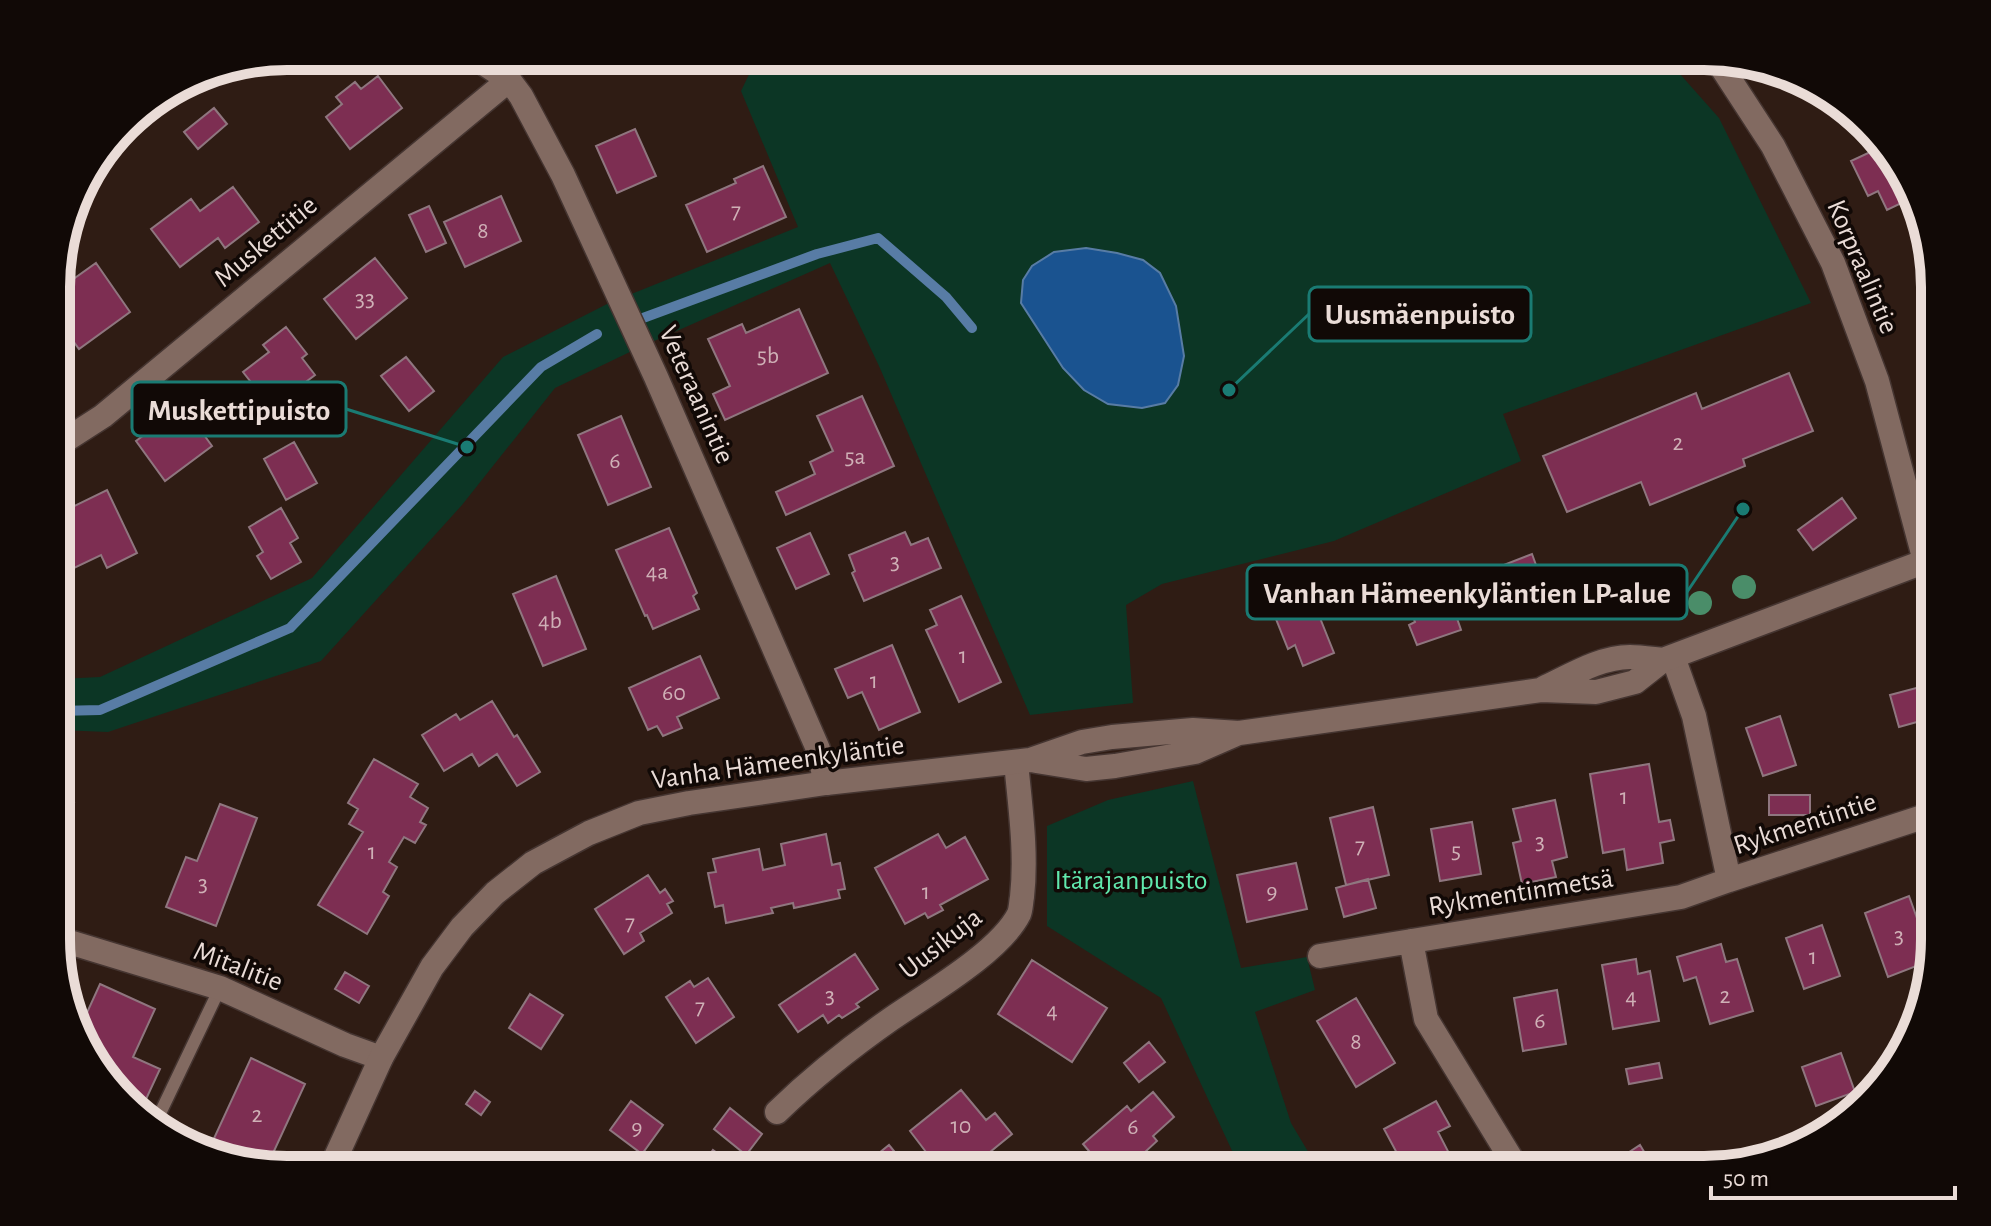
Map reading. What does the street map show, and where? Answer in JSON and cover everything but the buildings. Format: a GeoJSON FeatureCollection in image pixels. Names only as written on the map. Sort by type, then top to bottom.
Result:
{"type":"FeatureCollection","features":[{"type":"Feature","properties":{"kind":"street","name":"Veteraanintie"},"geometry":{"type":"LineString","coordinates":[[494,70],[509,80],[521,96],[563,175],[656,377],[818,749],[826,783]]}},
{"type":"Feature","properties":{"kind":"street","name":"Korpraalintie"},"geometry":{"type":"LineString","coordinates":[[1724,71],[1773,146],[1833,263],[1877,381],[1921,529]]}},
{"type":"Feature","properties":{"kind":"street","name":"Muskettitie"},"geometry":{"type":"LineString","coordinates":[[70,437],[103,416],[509,80]]}},
{"type":"Feature","properties":{"kind":"street","name":"Vanha Hämeenkyläntie"},"geometry":{"type":"LineString","coordinates":[[336,1156],[381,1058],[432,967],[462,927],[495,893],[533,863],[589,833],[639,813],[826,783],[1023,761],[1086,769],[1115,766],[1195,752],[1239,733],[1541,690],[1596,692],[1635,682],[1668,658],[1921,562]]}},
{"type":"Feature","properties":{"kind":"street","name":"Rykmentintie"},"geometry":{"type":"LineString","coordinates":[[1668,658],[1694,716],[1729,880],[1921,818]]}},
{"type":"Feature","properties":{"kind":"street","name":"Uusikuja"},"geometry":{"type":"LineString","coordinates":[[777,1112],[818,1074],[966,967],[1002,937],[1020,912],[1024,876],[1023,761]]}},
{"type":"Feature","properties":{"kind":"street","name":"Rykmentinmetsä"},"geometry":{"type":"LineString","coordinates":[[1320,956],[1681,897],[1729,880]]}},
{"type":"Feature","properties":{"kind":"street"},"geometry":{"type":"LineString","coordinates":[[1411,941],[1426,1019],[1509,1156]]}},
{"type":"Feature","properties":{"kind":"street","name":"Mitalitie"},"geometry":{"type":"LineString","coordinates":[[70,942],[220,988],[345,1045],[381,1058]]}},
{"type":"Feature","properties":{"kind":"lane"},"geometry":{"type":"LineString","coordinates":[[160,1114],[220,988]]}},
{"type":"Feature","properties":{"kind":"green space"},"geometry":{"type":"Polygon","coordinates":[[[751,70],[1676,70],[1719,118],[1811,303],[1503,414],[1521,461],[1334,541],[1162,584],[1126,605],[1133,703],[1030,715],[879,366],[830,263],[555,388],[462,505],[321,661],[108,732],[70,730],[70,678],[100,677],[312,578],[503,357],[609,303],[798,227],[741,91],[751,70]]]}},
{"type":"Feature","properties":{"kind":"green space","name":"Itärajanpuisto"},"geometry":{"type":"Polygon","coordinates":[[[1193,781],[1241,968],[1307,957],[1315,990],[1255,1012],[1291,1123],[1311,1156],[1234,1156],[1161,998],[1047,926],[1047,826],[1108,800],[1193,781]]]}},
{"type":"Feature","properties":{"kind":"water"},"geometry":{"type":"Polygon","coordinates":[[[1086,248],[1143,260],[1160,273],[1176,306],[1184,356],[1178,385],[1165,403],[1142,408],[1108,404],[1084,390],[1063,368],[1021,303],[1023,280],[1032,266],[1054,252],[1086,248]]]}},
{"type":"Feature","properties":{"kind":"waterway"},"geometry":{"type":"LineString","coordinates":[[643,318],[817,254],[878,238],[946,297],[972,328]]}},
{"type":"Feature","properties":{"kind":"waterway"},"geometry":{"type":"LineString","coordinates":[[70,711],[100,710],[290,628],[541,367],[597,334]]}},
{"type":"Feature","properties":{"kind":"place","name":"Uusmäenpuisto"},"geometry":{"type":"Point","coordinates":[1229,390]}},
{"type":"Feature","properties":{"kind":"place","name":"Muskettipuisto"},"geometry":{"type":"Point","coordinates":[467,447]}},
{"type":"Feature","properties":{"kind":"place","name":"Vanhan Hämeenkyläntien LP-alue"},"geometry":{"type":"Point","coordinates":[1743,509]}}]}
